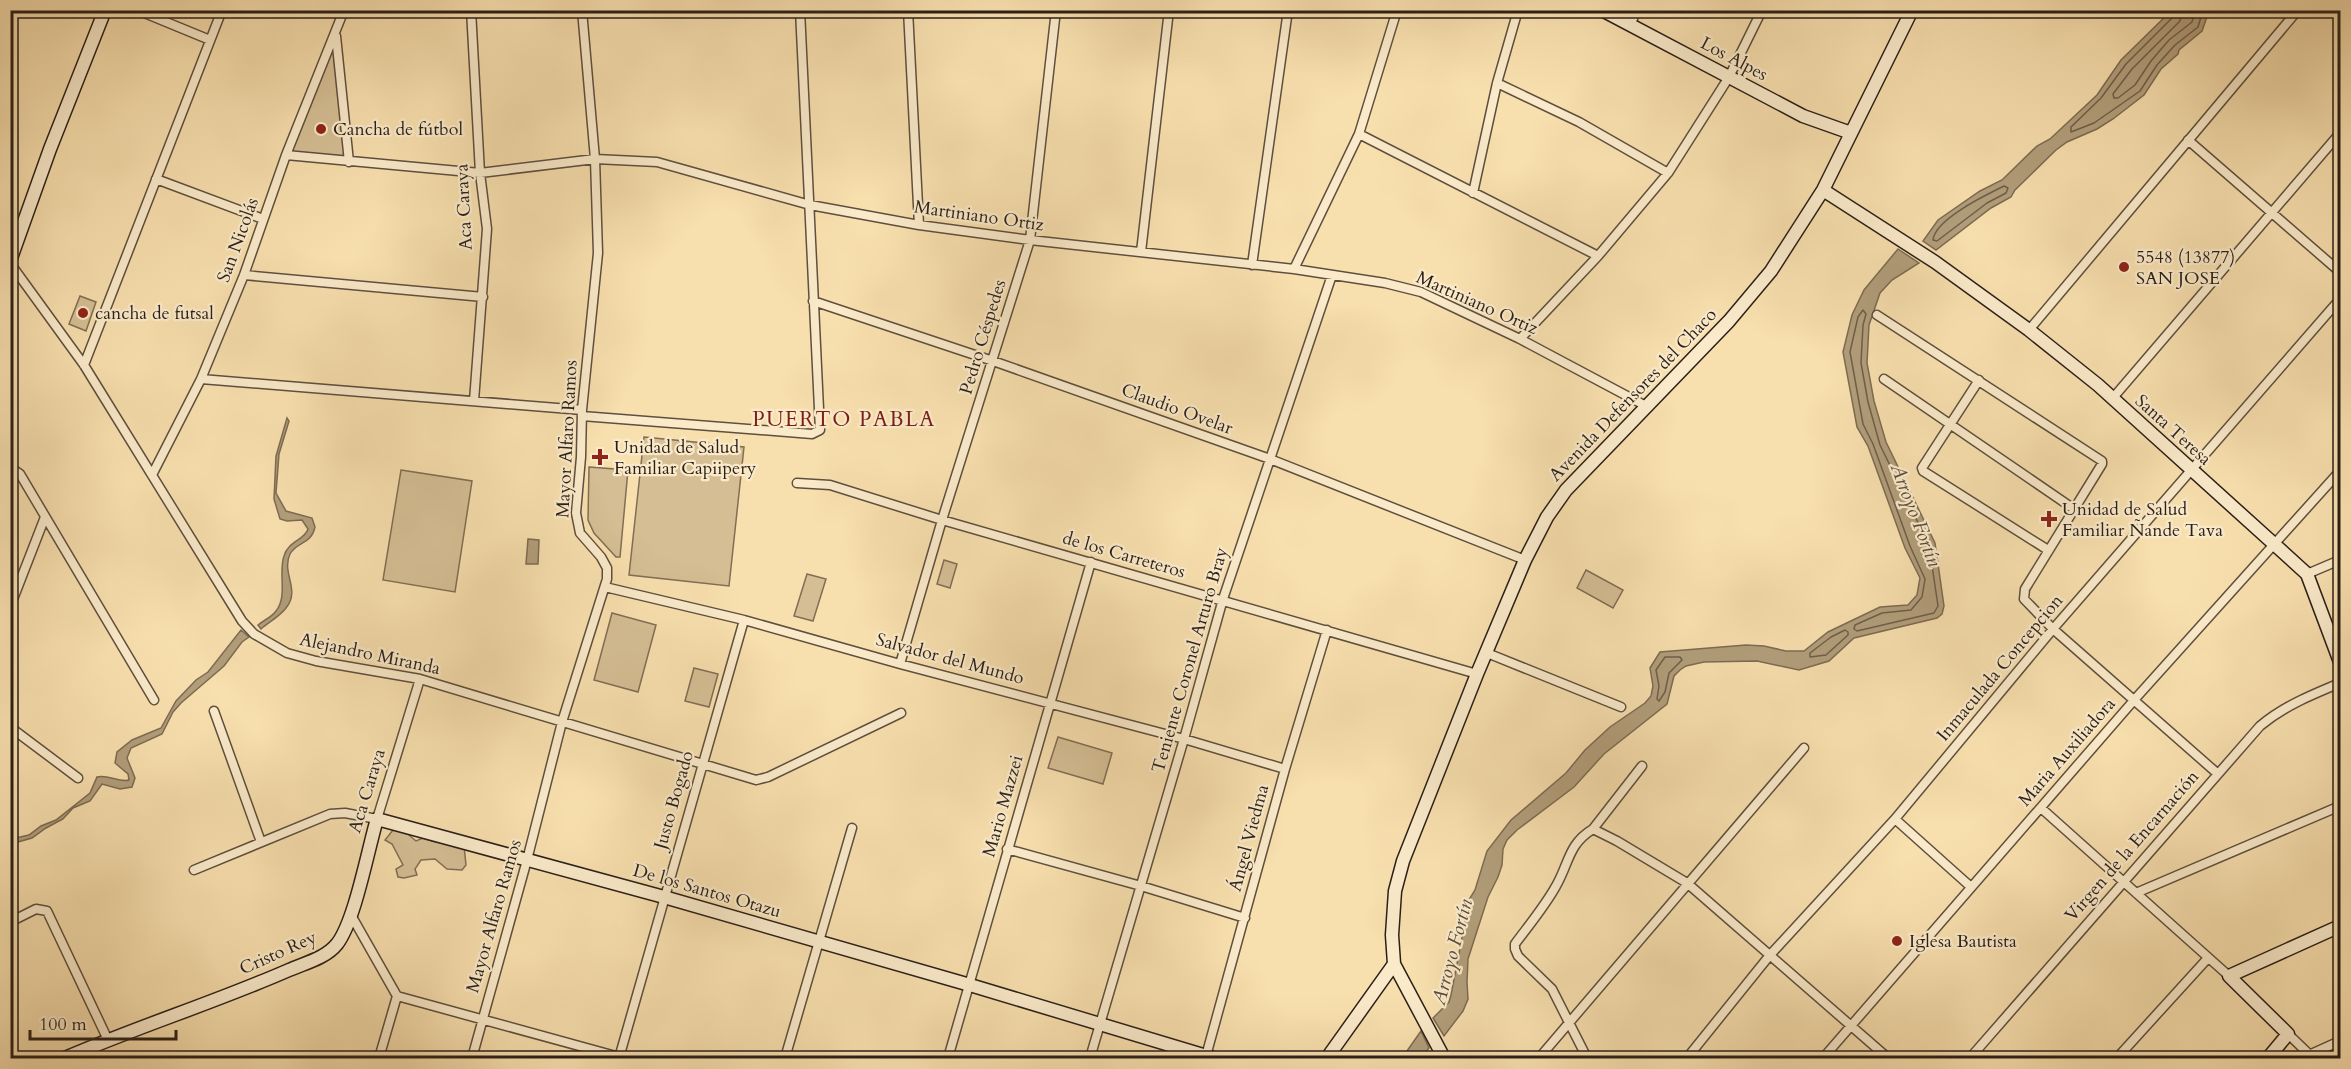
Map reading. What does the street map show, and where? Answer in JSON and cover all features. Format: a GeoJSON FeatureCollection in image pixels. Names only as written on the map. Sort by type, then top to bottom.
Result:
{"type":"FeatureCollection","features":[{"type":"Feature","properties":{"kind":"street"},"geometry":{"type":"LineString","coordinates":[[10,262],[50,149],[105,10]]}},
{"type":"Feature","properties":{"kind":"street"},"geometry":{"type":"LineString","coordinates":[[137,10],[210,40]]}},
{"type":"Feature","properties":{"kind":"street"},"geometry":{"type":"LineString","coordinates":[[84,365],[222,10]]}},
{"type":"Feature","properties":{"kind":"street","name":"San Nicolás"},"geometry":{"type":"LineString","coordinates":[[152,475],[201,379],[244,274],[286,155],[344,10]]}},
{"type":"Feature","properties":{"kind":"street","name":"Aca Caraya"},"geometry":{"type":"LineString","coordinates":[[471,10],[480,173],[487,229],[474,401]]}},
{"type":"Feature","properties":{"kind":"street","name":"Mayor Alfaro Ramos"},"geometry":{"type":"LineString","coordinates":[[472,1059],[562,722],[605,587],[607,568],[601,557],[580,532],[576,513],[582,413],[598,253],[595,159],[582,10]]}},
{"type":"Feature","properties":{"kind":"street"},"geometry":{"type":"LineString","coordinates":[[201,379],[474,401],[582,413],[818,433],[820,430],[800,10]]}},
{"type":"Feature","properties":{"kind":"street"},"geometry":{"type":"LineString","coordinates":[[908,10],[919,225]]}},
{"type":"Feature","properties":{"kind":"street","name":"Pedro Céspedes"},"geometry":{"type":"LineString","coordinates":[[900,664],[942,520],[1030,240],[1056,10]]}},
{"type":"Feature","properties":{"kind":"street"},"geometry":{"type":"LineString","coordinates":[[1142,252],[1169,10]]}},
{"type":"Feature","properties":{"kind":"street"},"geometry":{"type":"LineString","coordinates":[[1252,265],[1288,10]]}},
{"type":"Feature","properties":{"kind":"street"},"geometry":{"type":"LineString","coordinates":[[1294,269],[1359,134],[1397,10]]}},
{"type":"Feature","properties":{"kind":"street"},"geometry":{"type":"LineString","coordinates":[[1473,193],[1497,83],[1518,10]]}},
{"type":"Feature","properties":{"kind":"street","name":"Los Alpes"},"geometry":{"type":"LineString","coordinates":[[1602,10],[1803,116],[1851,133]]}},
{"type":"Feature","properties":{"kind":"street"},"geometry":{"type":"LineString","coordinates":[[1630,25],[1637,10]]}},
{"type":"Feature","properties":{"kind":"street"},"geometry":{"type":"LineString","coordinates":[[1520,339],[1598,256],[1668,173],[1729,77],[1762,10]]}},
{"type":"Feature","properties":{"kind":"street","name":"Avenida Defensores del Chaco"},"geometry":{"type":"LineString","coordinates":[[1444,1059],[1394,964],[1392,912],[1397,881],[1477,674],[1526,560],[1547,517],[1566,490],[1729,321],[1771,271],[1823,190],[1912,10]]}},
{"type":"Feature","properties":{"kind":"street"},"geometry":{"type":"LineString","coordinates":[[2029,330],[2298,10]]}},
{"type":"Feature","properties":{"kind":"street"},"geometry":{"type":"LineString","coordinates":[[336,32],[349,162]]}},
{"type":"Feature","properties":{"kind":"street"},"geometry":{"type":"LineString","coordinates":[[1497,83],[1578,122],[1668,173]]}},
{"type":"Feature","properties":{"kind":"street"},"geometry":{"type":"LineString","coordinates":[[2112,399],[2340,133]]}},
{"type":"Feature","properties":{"kind":"street"},"geometry":{"type":"LineString","coordinates":[[1359,134],[1598,256]]}},
{"type":"Feature","properties":{"kind":"street"},"geometry":{"type":"LineString","coordinates":[[2188,140],[2340,272]]}},
{"type":"Feature","properties":{"kind":"street","name":"Martiniano Ortiz"},"geometry":{"type":"LineString","coordinates":[[286,155],[480,173],[595,159],[657,162],[810,205],[919,225],[1030,240],[1294,269],[1385,283],[1421,292],[1520,339],[1646,406]]}},
{"type":"Feature","properties":{"kind":"street"},"geometry":{"type":"LineString","coordinates":[[156,178],[263,219]]}},
{"type":"Feature","properties":{"kind":"street","name":"Santa Teresa"},"geometry":{"type":"LineString","coordinates":[[1823,190],[1935,261],[2029,330],[2112,399],[2307,574],[2340,662]]}},
{"type":"Feature","properties":{"kind":"street","name":"Alejandro Miranda"},"geometry":{"type":"LineString","coordinates":[[10,262],[84,365],[242,621],[254,634],[287,653],[316,661],[420,679],[756,780],[768,777],[901,713]]}},
{"type":"Feature","properties":{"kind":"street"},"geometry":{"type":"LineString","coordinates":[[244,274],[483,297]]}},
{"type":"Feature","properties":{"kind":"street","name":"Teniente Coronel Arturo Bray"},"geometry":{"type":"LineString","coordinates":[[1090,1059],[1184,739],[1222,599],[1332,275]]}},
{"type":"Feature","properties":{"kind":"street","name":"Inmaculada Concepcion"},"geometry":{"type":"LineString","coordinates":[[1687,1059],[1770,955],[1895,819],[2053,629],[2340,299]]}},
{"type":"Feature","properties":{"kind":"street","name":"Claudio Ovelar"},"geometry":{"type":"LineString","coordinates":[[813,301],[993,361],[1270,459],[1526,560]]}},
{"type":"Feature","properties":{"kind":"street"},"geometry":{"type":"LineString","coordinates":[[1877,315],[2102,461],[2023,594],[2024,599],[2053,629],[2218,774]]}},
{"type":"Feature","properties":{"kind":"street"},"geometry":{"type":"LineString","coordinates":[[1884,379],[2074,509]]}},
{"type":"Feature","properties":{"kind":"street"},"geometry":{"type":"LineString","coordinates":[[1979,380],[1922,468],[1923,471],[2048,550]]}},
{"type":"Feature","properties":{"kind":"street"},"geometry":{"type":"LineString","coordinates":[[10,467],[20,474],[154,700]]}},
{"type":"Feature","properties":{"kind":"street","name":"Maria Auxiliadora"},"geometry":{"type":"LineString","coordinates":[[1823,1059],[2135,699],[2340,471]]}},
{"type":"Feature","properties":{"kind":"street","name":"de los Carreteros"},"geometry":{"type":"LineString","coordinates":[[796,483],[830,485],[942,520],[1477,674]]}},
{"type":"Feature","properties":{"kind":"street"},"geometry":{"type":"LineString","coordinates":[[10,607],[45,517]]}},
{"type":"Feature","properties":{"kind":"street"},"geometry":{"type":"LineString","coordinates":[[2307,574],[2340,560]]}},
{"type":"Feature","properties":{"kind":"street","name":"Mario Mazzei"},"geometry":{"type":"LineString","coordinates":[[948,1059],[1090,562]]}},
{"type":"Feature","properties":{"kind":"street","name":"Salvador del Mundo"},"geometry":{"type":"LineString","coordinates":[[605,587],[744,620],[900,664],[1050,702],[1285,769]]}},
{"type":"Feature","properties":{"kind":"street","name":"Justo Bogado"},"geometry":{"type":"LineString","coordinates":[[620,1058],[701,762],[744,620]]}},
{"type":"Feature","properties":{"kind":"street","name":"Ángel Viedma"},"geometry":{"type":"LineString","coordinates":[[1209,1057],[1285,769],[1328,630]]}},
{"type":"Feature","properties":{"kind":"street"},"geometry":{"type":"LineString","coordinates":[[1487,653],[1621,707]]}},
{"type":"Feature","properties":{"kind":"street","name":"Aca Caraya"},"geometry":{"type":"LineString","coordinates":[[351,915],[377,819],[420,679]]}},
{"type":"Feature","properties":{"kind":"street","name":"Virgen de la Encarnación"},"geometry":{"type":"LineString","coordinates":[[1973,1057],[2260,726],[2275,713],[2340,683]]}},
{"type":"Feature","properties":{"kind":"street"},"geometry":{"type":"LineString","coordinates":[[214,711],[261,842]]}},
{"type":"Feature","properties":{"kind":"street"},"geometry":{"type":"LineString","coordinates":[[10,727],[78,778]]}},
{"type":"Feature","properties":{"kind":"street"},"geometry":{"type":"LineString","coordinates":[[1539,1059],[1804,748]]}},
{"type":"Feature","properties":{"kind":"street"},"geometry":{"type":"LineString","coordinates":[[1587,1059],[1547,982],[1525,963],[1515,950],[1515,944],[1558,884],[1570,852],[1584,834],[1593,829],[1642,766]]}},
{"type":"Feature","properties":{"kind":"street"},"geometry":{"type":"LineString","coordinates":[[2136,893],[2340,806]]}},
{"type":"Feature","properties":{"kind":"street"},"geometry":{"type":"LineString","coordinates":[[2041,808],[2229,976],[2311,1057],[2340,1041]]}},
{"type":"Feature","properties":{"kind":"street","name":"De los Santos Otazu"},"geometry":{"type":"LineString","coordinates":[[194,870],[330,814],[345,813],[377,819],[664,897],[1209,1057]]}},
{"type":"Feature","properties":{"kind":"street"},"geometry":{"type":"LineString","coordinates":[[1895,819],[1971,887]]}},
{"type":"Feature","properties":{"kind":"street"},"geometry":{"type":"LineString","coordinates":[[785,1059],[852,828]]}},
{"type":"Feature","properties":{"kind":"street"},"geometry":{"type":"LineString","coordinates":[[1593,829],[1687,883],[1888,1059]]}},
{"type":"Feature","properties":{"kind":"street"},"geometry":{"type":"LineString","coordinates":[[1007,849],[1245,918]]}},
{"type":"Feature","properties":{"kind":"street"},"geometry":{"type":"LineString","coordinates":[[10,922],[36,909],[47,911],[108,1040]]}},
{"type":"Feature","properties":{"kind":"street"},"geometry":{"type":"LineString","coordinates":[[351,915],[397,996],[620,1058]]}},
{"type":"Feature","properties":{"kind":"street","name":"Cristo Rey"},"geometry":{"type":"LineString","coordinates":[[65,1059],[108,1040],[256,984],[326,953],[337,943],[351,915]]}},
{"type":"Feature","properties":{"kind":"street"},"geometry":{"type":"LineString","coordinates":[[2229,976],[2340,926]]}},
{"type":"Feature","properties":{"kind":"street"},"geometry":{"type":"LineString","coordinates":[[2117,1059],[2208,958]]}},
{"type":"Feature","properties":{"kind":"street"},"geometry":{"type":"LineString","coordinates":[[1327,1059],[1394,964]]}},
{"type":"Feature","properties":{"kind":"street"},"geometry":{"type":"LineString","coordinates":[[379,1059],[397,996]]}},
{"type":"Feature","properties":{"kind":"street"},"geometry":{"type":"LineString","coordinates":[[2268,1059],[2288,1034]]}},
{"type":"Feature","properties":{"kind":"shaded area"},"geometry":{"type":"Polygon","coordinates":[[[335,38],[347,161],[289,154],[335,38]]]}},
{"type":"Feature","properties":{"kind":"shaded area","name":"cancha de futsal"},"geometry":{"type":"Polygon","coordinates":[[[80,296],[96,302],[86,331],[69,324],[80,296]]]}},
{"type":"Feature","properties":{"kind":"shaded area"},"geometry":{"type":"Polygon","coordinates":[[[644,437],[744,447],[729,586],[629,575],[644,437]]]}},
{"type":"Feature","properties":{"kind":"shaded area"},"geometry":{"type":"Polygon","coordinates":[[[589,467],[628,470],[620,557],[616,557],[594,533],[588,520],[589,467]]]}},
{"type":"Feature","properties":{"kind":"shaded area"},"geometry":{"type":"Polygon","coordinates":[[[401,470],[472,481],[455,592],[383,580],[401,470]]]}},
{"type":"Feature","properties":{"kind":"shaded area"},"geometry":{"type":"Polygon","coordinates":[[[944,560],[957,564],[950,588],[937,584],[944,560]]]}},
{"type":"Feature","properties":{"kind":"shaded area"},"geometry":{"type":"Polygon","coordinates":[[[1586,570],[1623,590],[1613,608],[1577,588],[1586,570]]]}},
{"type":"Feature","properties":{"kind":"shaded area"},"geometry":{"type":"Polygon","coordinates":[[[807,574],[826,579],[813,621],[794,616],[807,574]]]}},
{"type":"Feature","properties":{"kind":"shaded area"},"geometry":{"type":"Polygon","coordinates":[[[612,613],[656,625],[638,692],[594,680],[612,613]]]}},
{"type":"Feature","properties":{"kind":"shaded area"},"geometry":{"type":"Polygon","coordinates":[[[694,668],[718,674],[709,707],[685,701],[694,668]]]}},
{"type":"Feature","properties":{"kind":"shaded area"},"geometry":{"type":"Polygon","coordinates":[[[1058,737],[1112,753],[1103,784],[1048,768],[1058,737]]]}},
{"type":"Feature","properties":{"kind":"shaded area"},"geometry":{"type":"Polygon","coordinates":[[[397,825],[416,841],[423,838],[435,842],[440,838],[464,846],[466,865],[462,870],[447,869],[435,859],[421,860],[415,869],[417,875],[398,877],[396,869],[403,865],[392,844],[385,840],[397,825]]]}},
{"type":"Feature","properties":{"kind":"water"},"geometry":{"type":"Polygon","coordinates":[[[2171,11],[2209,11],[2202,31],[2161,69],[2144,95],[2097,129],[2067,142],[2056,150],[2015,190],[2011,197],[1991,208],[1936,250],[1923,241],[1938,220],[1980,191],[2002,180],[2037,146],[2050,139],[2097,95],[2121,60],[2171,11]]]}},
{"type":"Feature","properties":{"kind":"water","name":"Arroyo Fortín"},"geometry":{"type":"Polygon","coordinates":[[[1898,249],[1919,263],[1892,280],[1880,293],[1869,325],[1867,363],[1874,401],[1886,442],[1935,543],[1944,606],[1942,614],[1937,618],[1854,638],[1829,661],[1799,670],[1757,661],[1704,662],[1686,666],[1680,670],[1674,676],[1667,704],[1604,754],[1574,787],[1507,840],[1503,849],[1502,865],[1488,897],[1468,959],[1468,999],[1463,1011],[1444,1036],[1433,1018],[1449,1002],[1465,922],[1464,908],[1475,890],[1487,851],[1511,820],[1566,773],[1585,750],[1610,727],[1645,703],[1651,696],[1653,686],[1650,668],[1660,652],[1746,645],[1786,651],[1804,651],[1828,632],[1880,607],[1908,605],[1917,595],[1920,578],[1905,548],[1868,446],[1857,427],[1843,352],[1852,315],[1864,290],[1898,249]]]}},
{"type":"Feature","properties":{"kind":"water"},"geometry":{"type":"Polygon","coordinates":[[[287,418],[289,421],[279,454],[276,493],[286,511],[312,518],[315,527],[310,537],[290,554],[288,568],[292,595],[290,601],[280,614],[261,629],[258,625],[272,615],[280,605],[282,563],[286,551],[304,536],[308,529],[302,520],[280,519],[274,499],[276,456],[287,418]]]}},
{"type":"Feature","properties":{"kind":"water"},"geometry":{"type":"Polygon","coordinates":[[[528,539],[539,540],[538,564],[526,564],[528,539]]]}},
{"type":"Feature","properties":{"kind":"water"},"geometry":{"type":"Polygon","coordinates":[[[241,630],[249,637],[242,642],[224,666],[181,703],[173,712],[162,734],[131,748],[127,758],[135,778],[132,787],[120,789],[102,784],[90,801],[73,808],[63,819],[32,838],[11,844],[11,839],[29,835],[41,826],[56,820],[90,793],[97,777],[129,780],[128,774],[115,763],[117,752],[132,740],[161,728],[176,701],[196,680],[208,672],[241,630]]]}},
{"type":"Feature","properties":{"kind":"water"},"geometry":{"type":"Polygon","coordinates":[[[1421,1031],[1429,1048],[1421,1058],[1402,1058],[1421,1031]]]}},
{"type":"Feature","properties":{"kind":"place","name":"Cancha de fútbol"},"geometry":{"type":"Point","coordinates":[321,129]}},
{"type":"Feature","properties":{"kind":"place","name":"5548 (13877) SAN JOSE"},"geometry":{"type":"Point","coordinates":[2124,267]}},
{"type":"Feature","properties":{"kind":"place","name":"cancha de futsal"},"geometry":{"type":"Point","coordinates":[83,313]}},
{"type":"Feature","properties":{"kind":"place","name":"Unidad de Salud Familiar Capiipery"},"geometry":{"type":"Point","coordinates":[600,457]}},
{"type":"Feature","properties":{"kind":"place","name":"Unidad de Salud Familiar Ñande Tava"},"geometry":{"type":"Point","coordinates":[2049,519]}},
{"type":"Feature","properties":{"kind":"place","name":"Iglesa Bautista"},"geometry":{"type":"Point","coordinates":[1897,941]}},
{"type":"Feature","properties":{"kind":"district","name":"PUERTO PABLA"},"geometry":{"type":"Point","coordinates":[844,419]}}]}
